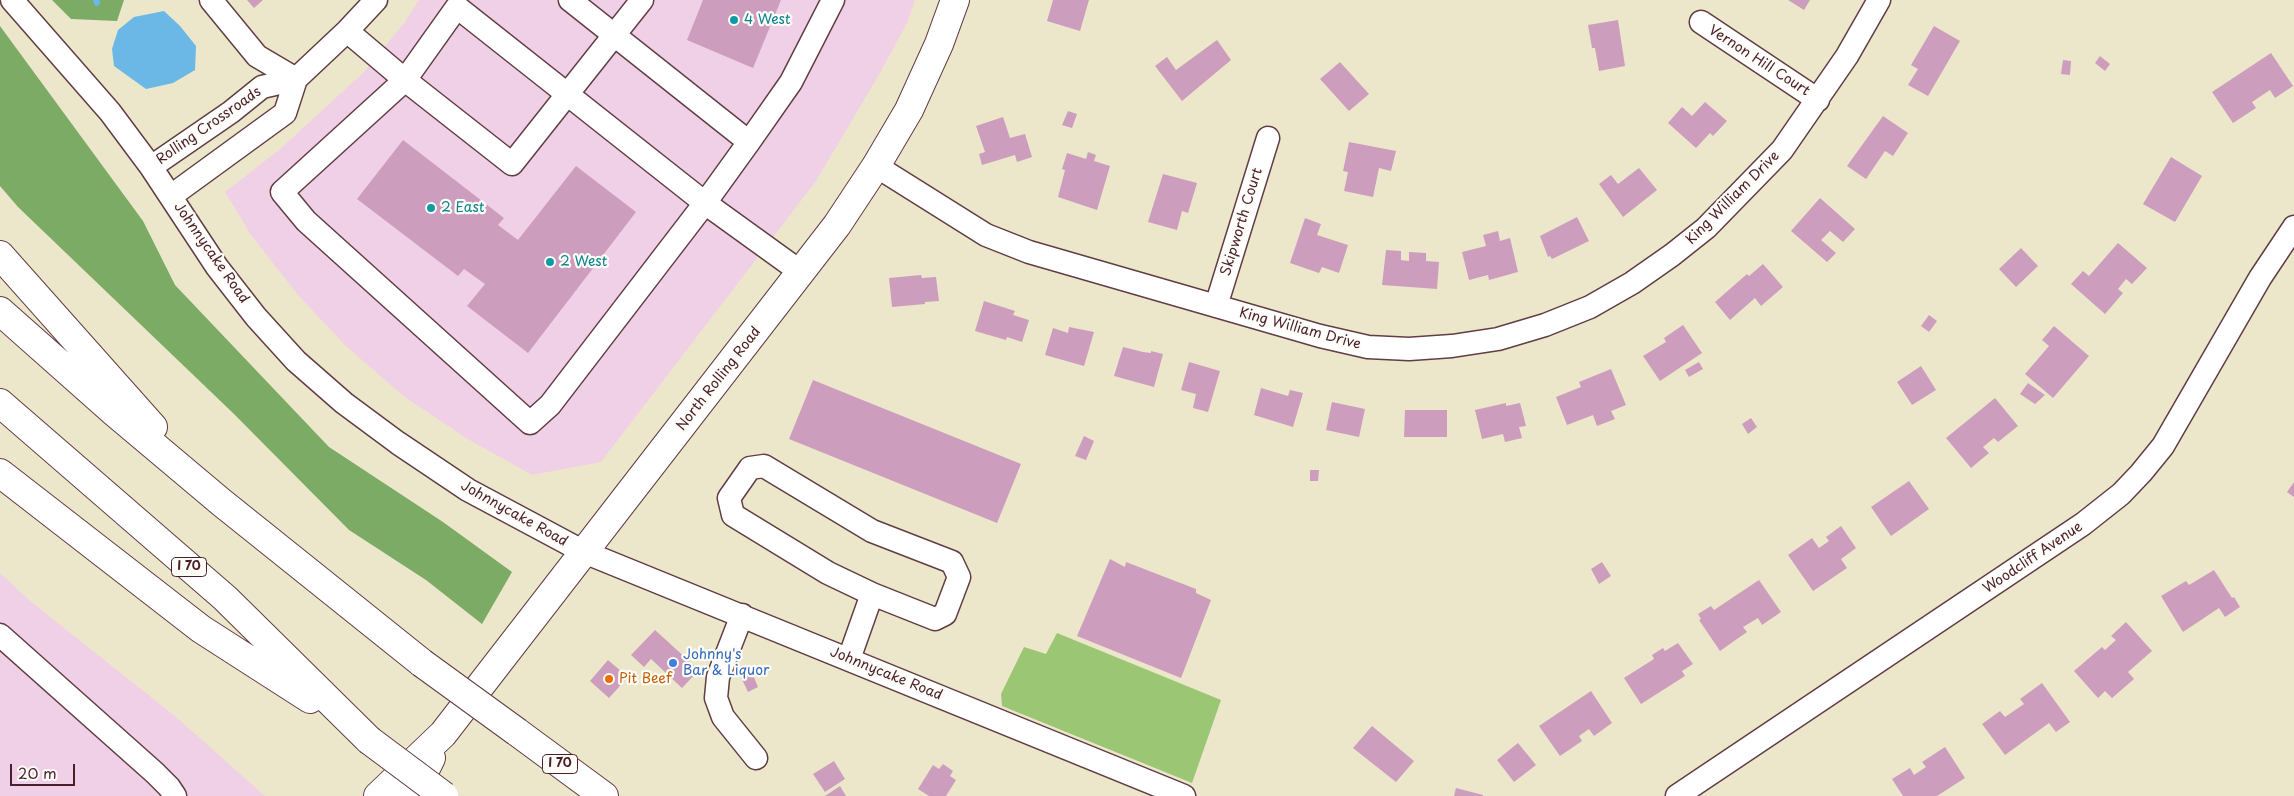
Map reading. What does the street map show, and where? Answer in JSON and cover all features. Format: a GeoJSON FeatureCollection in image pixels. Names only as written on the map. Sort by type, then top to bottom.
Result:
{"type":"FeatureCollection","features":[{"type":"Feature","properties":{"kind":"main road","name":"North Rolling Road"},"geometry":{"type":"LineString","coordinates":[[378,796],[443,734],[802,273],[837,225],[876,166],[909,110],[939,44],[955,0]]}},
{"type":"Feature","properties":{"kind":"main road"},"geometry":{"type":"LineString","coordinates":[[0,255],[221,502]]}},
{"type":"Feature","properties":{"kind":"main road","name":"I 70"},"geometry":{"type":"LineString","coordinates":[[0,311],[114,412],[221,502],[422,663],[604,796]]}},
{"type":"Feature","properties":{"kind":"main road","name":"I 70"},"geometry":{"type":"LineString","coordinates":[[0,403],[225,598],[369,740],[444,796]]}},
{"type":"Feature","properties":{"kind":"main road"},"geometry":{"type":"LineString","coordinates":[[0,473],[201,629],[322,706],[369,740]]}},
{"type":"Feature","properties":{"kind":"main road","name":"North Rolling Road"},"geometry":{"type":"LineString","coordinates":[[412,796],[443,734]]}},
{"type":"Feature","properties":{"kind":"street","name":"Johnnycake Road"},"geometry":{"type":"LineString","coordinates":[[12,0],[110,112],[151,167],[217,267],[256,316],[296,361],[337,397],[398,443],[468,490],[584,552],[1184,796]]}},
{"type":"Feature","properties":{"kind":"street"},"geometry":{"type":"LineString","coordinates":[[211,0],[257,56],[296,79]]}},
{"type":"Feature","properties":{"kind":"street"},"geometry":{"type":"LineString","coordinates":[[171,196],[284,113],[296,79],[347,31],[376,0]]}},
{"type":"Feature","properties":{"kind":"street"},"geometry":{"type":"LineString","coordinates":[[570,0],[749,142]]}},
{"type":"Feature","properties":{"kind":"street"},"geometry":{"type":"LineString","coordinates":[[347,31],[404,80],[512,164],[642,0]]}},
{"type":"Feature","properties":{"kind":"street"},"geometry":{"type":"LineString","coordinates":[[802,273],[705,203],[457,7],[404,80],[282,192],[306,221],[530,423],[550,405],[705,203],[749,142],[790,82],[833,0]]}},
{"type":"Feature","properties":{"kind":"street","name":"King William Drive"},"geometry":{"type":"LineString","coordinates":[[876,166],[986,234],[1030,252],[1320,336],[1368,346],[1400,348],[1452,346],[1498,339],[1545,325],[1590,307],[1632,283],[1706,228],[1782,150],[1818,100],[1879,0]]}},
{"type":"Feature","properties":{"kind":"street","name":"Vernon Hill Court"},"geometry":{"type":"LineString","coordinates":[[1701,22],[1818,100]]}},
{"type":"Feature","properties":{"kind":"street","name":"Rolling Crossroads"},"geometry":{"type":"LineString","coordinates":[[151,167],[231,112],[262,87],[296,79]]}},
{"type":"Feature","properties":{"kind":"street","name":"Skipworth Court"},"geometry":{"type":"LineString","coordinates":[[1216,306],[1268,138]]}},
{"type":"Feature","properties":{"kind":"street","name":"Woodcliff Avenue"},"geometry":{"type":"LineString","coordinates":[[1677,796],[2083,524],[2121,494],[2141,473],[2162,446],[2260,278],[2294,227]]}},
{"type":"Feature","properties":{"kind":"street"},"geometry":{"type":"LineString","coordinates":[[764,466],[872,531],[952,562],[959,577],[945,614],[935,619],[872,594],[828,573],[732,515],[729,498],[750,468],[764,466]]}},
{"type":"Feature","properties":{"kind":"street"},"geometry":{"type":"LineString","coordinates":[[849,659],[872,594]]}},
{"type":"Feature","properties":{"kind":"street"},"geometry":{"type":"LineString","coordinates":[[742,615],[718,677],[716,698],[723,717],[756,758]]}},
{"type":"Feature","properties":{"kind":"street"},"geometry":{"type":"LineString","coordinates":[[0,635],[155,773],[169,786],[175,796]]}},
{"type":"Feature","properties":{"kind":"shaded area"},"geometry":{"type":"Polygon","coordinates":[[[419,0],[915,0],[907,23],[880,73],[816,181],[601,462],[532,475],[466,438],[402,395],[346,346],[298,295],[251,235],[225,192],[279,150],[364,72],[405,22],[419,0]]]}},
{"type":"Feature","properties":{"kind":"shaded area"},"geometry":{"type":"Polygon","coordinates":[[[0,573],[29,600],[176,717],[265,796],[0,796],[0,573]]]}},
{"type":"Feature","properties":{"kind":"green space"},"geometry":{"type":"Polygon","coordinates":[[[52,0],[124,0],[117,21],[71,19],[52,0]]]}},
{"type":"Feature","properties":{"kind":"green space"},"geometry":{"type":"Polygon","coordinates":[[[0,26],[143,221],[175,285],[329,447],[443,522],[512,572],[482,624],[426,580],[349,530],[234,414],[18,207],[0,186],[0,26]]]}},
{"type":"Feature","properties":{"kind":"green space"},"geometry":{"type":"Polygon","coordinates":[[[1057,633],[1221,700],[1192,783],[1002,706],[1001,694],[1024,647],[1046,654],[1057,633]]]}},
{"type":"Feature","properties":{"kind":"water"},"geometry":{"type":"Polygon","coordinates":[[[164,11],[180,26],[196,46],[195,70],[173,83],[146,89],[114,66],[112,49],[118,30],[134,17],[164,11]]]}},
{"type":"Feature","properties":{"kind":"building"},"geometry":{"type":"Polygon","coordinates":[[[247,0],[263,0],[254,8],[247,0]]]}},
{"type":"Feature","properties":{"kind":"building","name":"4 West"},"geometry":{"type":"Polygon","coordinates":[[[703,0],[781,0],[753,68],[687,40],[703,0]]]}},
{"type":"Feature","properties":{"kind":"building"},"geometry":{"type":"Polygon","coordinates":[[[1053,0],[1089,0],[1080,31],[1047,21],[1053,0]]]}},
{"type":"Feature","properties":{"kind":"building"},"geometry":{"type":"Polygon","coordinates":[[[1788,0],[1810,0],[1804,10],[1788,0]]]}},
{"type":"Feature","properties":{"kind":"building"},"geometry":{"type":"Polygon","coordinates":[[[1618,20],[1625,66],[1599,71],[1588,25],[1618,20]]]}},
{"type":"Feature","properties":{"kind":"building"},"geometry":{"type":"Polygon","coordinates":[[[1934,26],[1960,41],[1928,96],[1908,85],[1918,69],[1911,65],[1934,26]]]}},
{"type":"Feature","properties":{"kind":"building"},"geometry":{"type":"Polygon","coordinates":[[[1217,40],[1231,60],[1182,101],[1155,66],[1167,57],[1176,70],[1217,40]]]}},
{"type":"Feature","properties":{"kind":"building"},"geometry":{"type":"Polygon","coordinates":[[[2271,53],[2293,86],[2275,98],[2270,90],[2252,102],[2256,108],[2233,123],[2212,92],[2271,53]]]}},
{"type":"Feature","properties":{"kind":"building"},"geometry":{"type":"Polygon","coordinates":[[[2100,56],[2110,64],[2105,71],[2095,63],[2100,56]]]}},
{"type":"Feature","properties":{"kind":"building"},"geometry":{"type":"Polygon","coordinates":[[[2063,60],[2071,61],[2070,75],[2061,74],[2063,60]]]}},
{"type":"Feature","properties":{"kind":"building"},"geometry":{"type":"Polygon","coordinates":[[[1340,62],[1369,94],[1349,111],[1320,79],[1340,62]]]}},
{"type":"Feature","properties":{"kind":"building"},"geometry":{"type":"Polygon","coordinates":[[[1705,102],[1727,121],[1713,136],[1710,133],[1696,148],[1668,123],[1682,107],[1692,116],[1705,102]]]}},
{"type":"Feature","properties":{"kind":"building"},"geometry":{"type":"Polygon","coordinates":[[[1068,111],[1077,114],[1072,128],[1062,125],[1068,111]]]}},
{"type":"Feature","properties":{"kind":"building"},"geometry":{"type":"Polygon","coordinates":[[[1883,116],[1908,133],[1893,156],[1885,151],[1866,179],[1847,166],[1883,116]]]}},
{"type":"Feature","properties":{"kind":"building"},"geometry":{"type":"Polygon","coordinates":[[[1003,117],[1010,138],[1025,134],[1032,157],[1017,162],[1015,155],[982,165],[979,154],[985,152],[976,126],[1003,117]]]}},
{"type":"Feature","properties":{"kind":"building"},"geometry":{"type":"Polygon","coordinates":[[[403,140],[504,218],[498,225],[518,240],[576,166],[636,212],[528,353],[467,306],[485,284],[464,269],[458,276],[357,199],[403,140]]]}},
{"type":"Feature","properties":{"kind":"building"},"geometry":{"type":"Polygon","coordinates":[[[1349,142],[1396,151],[1391,171],[1379,168],[1373,197],[1344,191],[1348,172],[1343,171],[1349,142]]]}},
{"type":"Feature","properties":{"kind":"building"},"geometry":{"type":"Polygon","coordinates":[[[1088,152],[1096,155],[1094,161],[1110,166],[1097,210],[1058,197],[1065,170],[1062,169],[1067,153],[1086,159],[1088,152]]]}},
{"type":"Feature","properties":{"kind":"building"},"geometry":{"type":"Polygon","coordinates":[[[2171,157],[2202,176],[2175,222],[2143,204],[2171,157]]]}},
{"type":"Feature","properties":{"kind":"building"},"geometry":{"type":"Polygon","coordinates":[[[1639,168],[1657,190],[1623,217],[1599,184],[1611,175],[1618,184],[1639,168]]]}},
{"type":"Feature","properties":{"kind":"building"},"geometry":{"type":"Polygon","coordinates":[[[1163,174],[1197,183],[1188,213],[1182,211],[1177,230],[1148,222],[1163,174]]]}},
{"type":"Feature","properties":{"kind":"building"},"geometry":{"type":"Polygon","coordinates":[[[1820,198],[1855,229],[1843,242],[1830,231],[1821,240],[1836,253],[1827,262],[1791,231],[1820,198]]]}},
{"type":"Feature","properties":{"kind":"building"},"geometry":{"type":"Polygon","coordinates":[[[1577,217],[1589,241],[1552,259],[1550,256],[1548,257],[1540,236],[1577,217]]]}},
{"type":"Feature","properties":{"kind":"building"},"geometry":{"type":"Polygon","coordinates":[[[1305,218],[1321,224],[1317,235],[1348,245],[1339,273],[1322,267],[1319,273],[1290,263],[1305,218]]]}},
{"type":"Feature","properties":{"kind":"building"},"geometry":{"type":"Polygon","coordinates":[[[1498,231],[1500,241],[1510,238],[1518,272],[1489,280],[1488,275],[1469,280],[1462,252],[1486,246],[1483,235],[1498,231]]]}},
{"type":"Feature","properties":{"kind":"building"},"geometry":{"type":"Polygon","coordinates":[[[2118,243],[2147,268],[2132,284],[2126,279],[2118,289],[2123,293],[2105,314],[2071,284],[2083,271],[2089,276],[2118,243]]]}},
{"type":"Feature","properties":{"kind":"building"},"geometry":{"type":"Polygon","coordinates":[[[2021,248],[2038,266],[2016,287],[1999,269],[2021,248]]]}},
{"type":"Feature","properties":{"kind":"building"},"geometry":{"type":"Polygon","coordinates":[[[1386,250],[1401,251],[1401,260],[1409,261],[1409,252],[1426,253],[1426,261],[1439,262],[1437,289],[1382,285],[1386,250]]]}},
{"type":"Feature","properties":{"kind":"building"},"geometry":{"type":"Polygon","coordinates":[[[1763,264],[1783,287],[1761,306],[1755,298],[1730,320],[1715,302],[1747,274],[1749,276],[1763,264]]]}},
{"type":"Feature","properties":{"kind":"building"},"geometry":{"type":"Polygon","coordinates":[[[921,275],[922,278],[936,277],[939,301],[892,307],[889,278],[921,275]]]}},
{"type":"Feature","properties":{"kind":"building"},"geometry":{"type":"Polygon","coordinates":[[[984,301],[1015,311],[1013,315],[1029,320],[1022,342],[1007,337],[1006,340],[975,331],[984,301]]]}},
{"type":"Feature","properties":{"kind":"building"},"geometry":{"type":"Polygon","coordinates":[[[1929,315],[1937,321],[1929,332],[1921,326],[1929,315]]]}},
{"type":"Feature","properties":{"kind":"building"},"geometry":{"type":"Polygon","coordinates":[[[1683,325],[1702,353],[1660,381],[1643,356],[1666,342],[1664,338],[1683,325]]]}},
{"type":"Feature","properties":{"kind":"building"},"geometry":{"type":"Polygon","coordinates":[[[2054,326],[2089,356],[2053,398],[2025,374],[2049,346],[2042,340],[2054,326]]]}},
{"type":"Feature","properties":{"kind":"building"},"geometry":{"type":"Polygon","coordinates":[[[1069,327],[1094,332],[1084,366],[1045,355],[1053,328],[1068,333],[1069,327]]]}},
{"type":"Feature","properties":{"kind":"building"},"geometry":{"type":"Polygon","coordinates":[[[1123,347],[1163,354],[1154,387],[1114,376],[1123,347]]]}},
{"type":"Feature","properties":{"kind":"building"},"geometry":{"type":"Polygon","coordinates":[[[1189,362],[1220,371],[1208,412],[1193,408],[1196,394],[1181,390],[1189,362]]]}},
{"type":"Feature","properties":{"kind":"building"},"geometry":{"type":"Polygon","coordinates":[[[1699,362],[1703,369],[1689,377],[1685,370],[1699,362]]]}},
{"type":"Feature","properties":{"kind":"building"},"geometry":{"type":"Polygon","coordinates":[[[1921,366],[1936,390],[1912,405],[1897,382],[1921,366]]]}},
{"type":"Feature","properties":{"kind":"building"},"geometry":{"type":"Polygon","coordinates":[[[1611,369],[1626,405],[1611,411],[1615,419],[1597,426],[1593,415],[1567,425],[1556,397],[1581,387],[1579,382],[1611,369]]]}},
{"type":"Feature","properties":{"kind":"building"},"geometry":{"type":"Polygon","coordinates":[[[813,380],[1021,464],[997,523],[789,439],[813,380]]]}},
{"type":"Feature","properties":{"kind":"building"},"geometry":{"type":"Polygon","coordinates":[[[2028,383],[2045,395],[2035,404],[2020,394],[2028,383]]]}},
{"type":"Feature","properties":{"kind":"building"},"geometry":{"type":"Polygon","coordinates":[[[1261,388],[1288,396],[1290,390],[1303,393],[1293,427],[1254,415],[1261,388]]]}},
{"type":"Feature","properties":{"kind":"building"},"geometry":{"type":"Polygon","coordinates":[[[1995,398],[2018,426],[1998,442],[1994,438],[1983,447],[1989,453],[1971,468],[1946,438],[1995,398]]]}},
{"type":"Feature","properties":{"kind":"building"},"geometry":{"type":"Polygon","coordinates":[[[1332,402],[1365,409],[1359,437],[1326,430],[1332,402]]]}},
{"type":"Feature","properties":{"kind":"building"},"geometry":{"type":"Polygon","coordinates":[[[1506,403],[1506,406],[1520,403],[1526,426],[1519,427],[1522,438],[1505,442],[1503,434],[1482,439],[1475,410],[1506,403]]]}},
{"type":"Feature","properties":{"kind":"building"},"geometry":{"type":"Polygon","coordinates":[[[1405,410],[1447,410],[1447,437],[1404,437],[1405,410]]]}},
{"type":"Feature","properties":{"kind":"building"},"geometry":{"type":"Polygon","coordinates":[[[1751,418],[1757,427],[1748,434],[1742,424],[1751,418]]]}},
{"type":"Feature","properties":{"kind":"building"},"geometry":{"type":"Polygon","coordinates":[[[1084,436],[1094,441],[1086,460],[1075,456],[1084,436]]]}},
{"type":"Feature","properties":{"kind":"building"},"geometry":{"type":"Polygon","coordinates":[[[1310,470],[1319,470],[1318,481],[1310,481],[1310,470]]]}},
{"type":"Feature","properties":{"kind":"building"},"geometry":{"type":"Polygon","coordinates":[[[1909,481],[1929,509],[1891,536],[1871,507],[1909,481]]]}},
{"type":"Feature","properties":{"kind":"building"},"geometry":{"type":"Polygon","coordinates":[[[2294,482],[2294,497],[2287,492],[2294,482]]]}},
{"type":"Feature","properties":{"kind":"building"},"geometry":{"type":"Polygon","coordinates":[[[1841,526],[1856,548],[1841,559],[1847,568],[1813,591],[1788,555],[1812,538],[1819,548],[1829,541],[1826,537],[1841,526]]]}},
{"type":"Feature","properties":{"kind":"building"},"geometry":{"type":"Polygon","coordinates":[[[1110,559],[1125,567],[1126,562],[1196,589],[1196,593],[1211,600],[1181,678],[1077,636],[1110,559]]]}},
{"type":"Feature","properties":{"kind":"building"},"geometry":{"type":"Polygon","coordinates":[[[1602,562],[1611,576],[1599,584],[1591,569],[1602,562]]]}},
{"type":"Feature","properties":{"kind":"building"},"geometry":{"type":"Polygon","coordinates":[[[2214,570],[2240,607],[2225,617],[2219,608],[2183,632],[2161,596],[2186,581],[2189,585],[2214,570]]]}},
{"type":"Feature","properties":{"kind":"building"},"geometry":{"type":"Polygon","coordinates":[[[1759,580],[1781,612],[1762,625],[1758,618],[1743,627],[1747,632],[1720,651],[1699,620],[1701,619],[1698,614],[1711,606],[1714,610],[1759,580]]]}},
{"type":"Feature","properties":{"kind":"building"},"geometry":{"type":"Polygon","coordinates":[[[2126,622],[2152,651],[2128,672],[2134,679],[2112,698],[2105,691],[2098,698],[2074,671],[2102,647],[2105,650],[2116,640],[2111,636],[2126,622]]]}},
{"type":"Feature","properties":{"kind":"building","name":"Johnny's Bar & Liquor"},"geometry":{"type":"Polygon","coordinates":[[[655,630],[699,670],[682,688],[651,659],[644,667],[631,655],[655,630]]]}},
{"type":"Feature","properties":{"kind":"building"},"geometry":{"type":"Polygon","coordinates":[[[1678,643],[1693,664],[1682,671],[1685,676],[1641,704],[1624,678],[1654,659],[1652,655],[1663,648],[1665,651],[1678,643]]]}},
{"type":"Feature","properties":{"kind":"building","name":"Pit Beef"},"geometry":{"type":"Polygon","coordinates":[[[608,660],[628,677],[609,698],[590,681],[608,660]]]}},
{"type":"Feature","properties":{"kind":"building"},"geometry":{"type":"Polygon","coordinates":[[[750,668],[758,687],[748,692],[739,673],[750,668]]]}},
{"type":"Feature","properties":{"kind":"building"},"geometry":{"type":"Polygon","coordinates":[[[2042,683],[2070,722],[2056,732],[2049,723],[2005,755],[1982,724],[2000,711],[2005,717],[2024,704],[2020,699],[2042,683]]]}},
{"type":"Feature","properties":{"kind":"building"},"geometry":{"type":"Polygon","coordinates":[[[1591,691],[1612,723],[1594,736],[1589,729],[1579,736],[1582,741],[1560,756],[1539,726],[1591,691]]]}},
{"type":"Feature","properties":{"kind":"building"},"geometry":{"type":"Polygon","coordinates":[[[1372,726],[1414,761],[1396,782],[1353,748],[1372,726]]]}},
{"type":"Feature","properties":{"kind":"building"},"geometry":{"type":"Polygon","coordinates":[[[1518,743],[1536,765],[1514,782],[1497,760],[1518,743]]]}},
{"type":"Feature","properties":{"kind":"building"},"geometry":{"type":"Polygon","coordinates":[[[1945,747],[1965,778],[1937,796],[1903,796],[1892,779],[1910,768],[1914,775],[1926,767],[1922,762],[1945,747]]]}},
{"type":"Feature","properties":{"kind":"building"},"geometry":{"type":"Polygon","coordinates":[[[834,761],[845,779],[825,792],[813,774],[834,761]]]}},
{"type":"Feature","properties":{"kind":"building"},"geometry":{"type":"Polygon","coordinates":[[[943,764],[953,771],[950,776],[956,780],[946,796],[929,796],[918,789],[933,765],[939,769],[943,764]]]}},
{"type":"Feature","properties":{"kind":"building"},"geometry":{"type":"Polygon","coordinates":[[[840,786],[846,796],[825,796],[840,786]]]}},
{"type":"Feature","properties":{"kind":"building"},"geometry":{"type":"Polygon","coordinates":[[[1456,788],[1483,795],[1483,796],[1454,796],[1456,788]]]}},
{"type":"Feature","properties":{"kind":"place","name":"4 West"},"geometry":{"type":"Point","coordinates":[734,20]}},
{"type":"Feature","properties":{"kind":"place","name":"2 East"},"geometry":{"type":"Point","coordinates":[431,208]}},
{"type":"Feature","properties":{"kind":"place","name":"2 West"},"geometry":{"type":"Point","coordinates":[550,262]}},
{"type":"Feature","properties":{"kind":"place","name":"Johnny's Bar & Liquor"},"geometry":{"type":"Point","coordinates":[673,663]}},
{"type":"Feature","properties":{"kind":"place","name":"Pit Beef"},"geometry":{"type":"Point","coordinates":[609,679]}}]}
